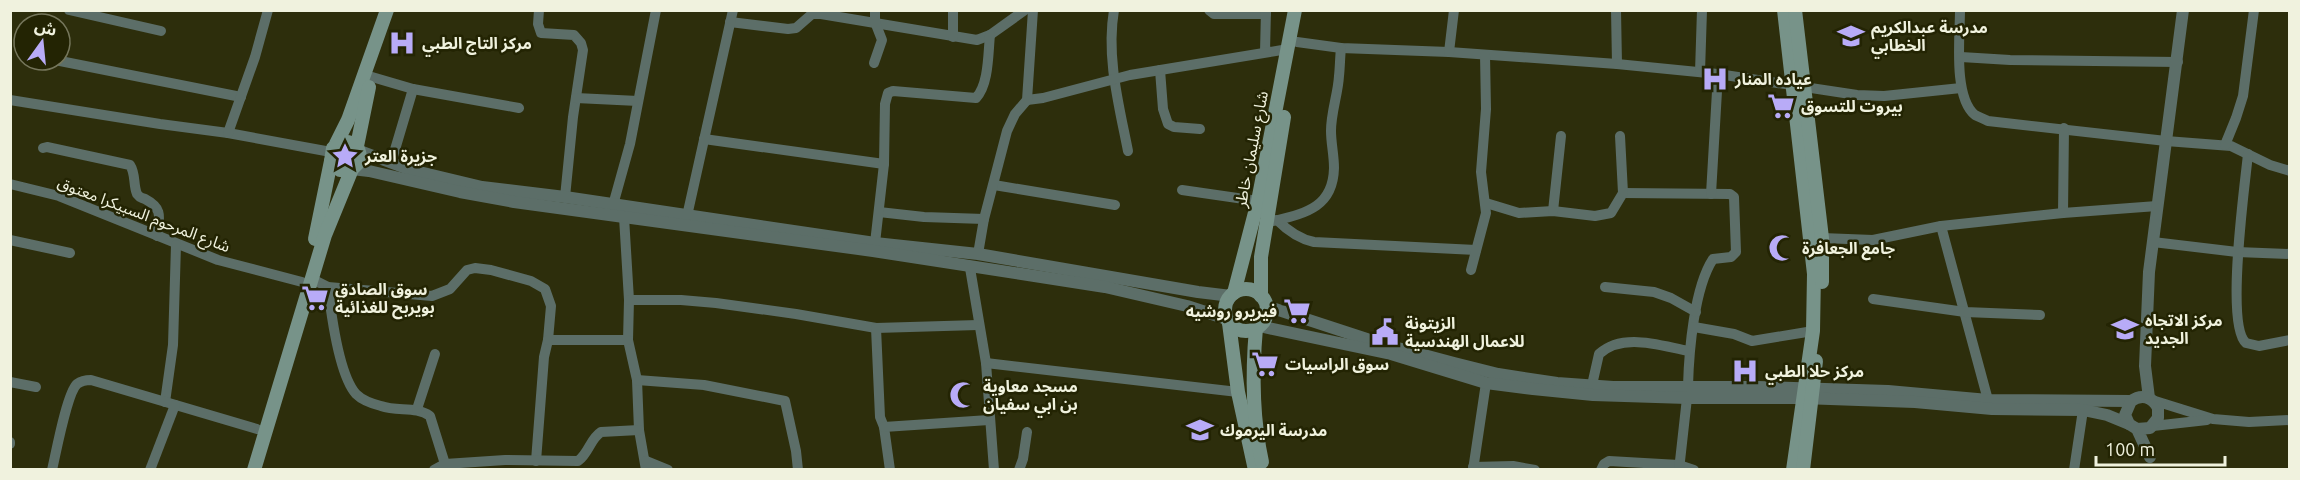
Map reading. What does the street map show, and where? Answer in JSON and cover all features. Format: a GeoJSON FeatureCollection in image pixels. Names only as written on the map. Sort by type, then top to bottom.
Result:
{"type":"FeatureCollection","features":[{"type":"Feature","properties":{"kind":"main road"},"geometry":{"type":"LineString","coordinates":[[254,470],[308,280],[333,152],[348,120],[387,10]]}},
{"type":"Feature","properties":{"kind":"main road"},"geometry":{"type":"LineString","coordinates":[[245,470],[308,280],[352,169],[359,162],[358,149],[365,101],[395,10]]}},
{"type":"Feature","properties":{"kind":"main road","name":"شارع سليمان خاطر"},"geometry":{"type":"LineString","coordinates":[[1263,301],[1261,256],[1271,222],[1295,10]]}},
{"type":"Feature","properties":{"kind":"main road","name":"شارع سليمان خاطر"},"geometry":{"type":"LineString","coordinates":[[1233,294],[1258,201],[1292,45],[1303,10]]}},
{"type":"Feature","properties":{"kind":"main road"},"geometry":{"type":"LineString","coordinates":[[1784,10],[1799,87],[1823,258],[1820,327],[1793,470]]}},
{"type":"Feature","properties":{"kind":"main road"},"geometry":{"type":"LineString","coordinates":[[1795,10],[1814,265],[1813,331],[1803,470]]}},
{"type":"Feature","properties":{"kind":"main road"},"geometry":{"type":"LineString","coordinates":[[333,152],[347,141],[358,149]]}},
{"type":"Feature","properties":{"kind":"main road"},"geometry":{"type":"LineString","coordinates":[[333,152],[340,170],[352,169]]}},
{"type":"Feature","properties":{"kind":"main road"},"geometry":{"type":"LineString","coordinates":[[1228,321],[1239,330],[1251,330],[1257,327],[1265,318],[1263,301],[1250,290],[1244,289],[1233,294],[1226,304],[1228,321],[1238,392],[1255,470]]}},
{"type":"Feature","properties":{"kind":"main road"},"geometry":{"type":"LineString","coordinates":[[1257,327],[1252,373],[1263,470]]}},
{"type":"Feature","properties":{"kind":"street"},"geometry":{"type":"LineString","coordinates":[[69,10],[160,31]]}},
{"type":"Feature","properties":{"kind":"street"},"geometry":{"type":"LineString","coordinates":[[228,133],[255,57],[268,10]]}},
{"type":"Feature","properties":{"kind":"street"},"geometry":{"type":"LineString","coordinates":[[539,10],[538,24],[541,33],[574,35],[581,43],[583,57],[565,197]]}},
{"type":"Feature","properties":{"kind":"street"},"geometry":{"type":"LineString","coordinates":[[613,205],[630,144],[656,10]]}},
{"type":"Feature","properties":{"kind":"street"},"geometry":{"type":"LineString","coordinates":[[874,63],[882,40],[875,22],[875,10]]}},
{"type":"Feature","properties":{"kind":"street"},"geometry":{"type":"LineString","coordinates":[[953,37],[954,10]]}},
{"type":"Feature","properties":{"kind":"street"},"geometry":{"type":"LineString","coordinates":[[687,216],[732,16],[788,29],[796,28],[806,14],[821,14],[977,40],[990,35],[1025,10]]}},
{"type":"Feature","properties":{"kind":"street"},"geometry":{"type":"LineString","coordinates":[[1027,100],[1033,10]]}},
{"type":"Feature","properties":{"kind":"street"},"geometry":{"type":"LineString","coordinates":[[1114,10],[1112,51],[1114,79],[1128,151]]}},
{"type":"Feature","properties":{"kind":"street"},"geometry":{"type":"LineString","coordinates":[[1209,10],[1214,15],[1266,12],[1265,52]]}},
{"type":"Feature","properties":{"kind":"street"},"geometry":{"type":"LineString","coordinates":[[1449,52],[1454,10]]}},
{"type":"Feature","properties":{"kind":"street"},"geometry":{"type":"LineString","coordinates":[[1616,10],[1617,64]]}},
{"type":"Feature","properties":{"kind":"street"},"geometry":{"type":"LineString","coordinates":[[1700,72],[1702,10]]}},
{"type":"Feature","properties":{"kind":"street"},"geometry":{"type":"LineString","coordinates":[[1960,10],[1961,88],[1966,103],[1975,114],[1988,121],[2166,141],[2224,145],[2240,149],[2270,165],[2289,171]]}},
{"type":"Feature","properties":{"kind":"street"},"geometry":{"type":"LineString","coordinates":[[2150,463],[2152,427],[2159,413],[2151,399],[2145,366],[2149,272],[2183,10]]}},
{"type":"Feature","properties":{"kind":"street"},"geometry":{"type":"LineString","coordinates":[[2224,145],[2243,96],[2254,10]]}},
{"type":"Feature","properties":{"kind":"street"},"geometry":{"type":"LineString","coordinates":[[875,243],[884,164],[885,104],[888,93],[893,91],[976,98],[980,94],[984,78],[990,35]]}},
{"type":"Feature","properties":{"kind":"street"},"geometry":{"type":"LineString","coordinates":[[978,254],[997,167],[1011,122],[1027,100],[1043,98],[1114,79],[1265,52],[1292,45],[1449,52],[1617,64],[1718,74],[1857,95],[1884,96],[1961,88]]}},
{"type":"Feature","properties":{"kind":"street"},"geometry":{"type":"LineString","coordinates":[[1271,222],[1312,209],[1328,195],[1331,188],[1334,169],[1332,122],[1340,74],[1341,48]]}},
{"type":"Feature","properties":{"kind":"street"},"geometry":{"type":"LineString","coordinates":[[1471,270],[1483,229],[1486,204],[1481,172],[1486,110],[1485,55]]}},
{"type":"Feature","properties":{"kind":"street"},"geometry":{"type":"LineString","coordinates":[[1961,57],[2010,60],[2178,62]]}},
{"type":"Feature","properties":{"kind":"street"},"geometry":{"type":"LineString","coordinates":[[72,63],[241,97]]}},
{"type":"Feature","properties":{"kind":"street"},"geometry":{"type":"LineString","coordinates":[[1160,70],[1163,109],[1168,124],[1174,127],[1200,129]]}},
{"type":"Feature","properties":{"kind":"street"},"geometry":{"type":"LineString","coordinates":[[1711,194],[1718,74]]}},
{"type":"Feature","properties":{"kind":"street"},"geometry":{"type":"LineString","coordinates":[[372,77],[413,89],[519,108]]}},
{"type":"Feature","properties":{"kind":"street"},"geometry":{"type":"LineString","coordinates":[[391,163],[413,89]]}},
{"type":"Feature","properties":{"kind":"street"},"geometry":{"type":"LineString","coordinates":[[576,98],[638,101]]}},
{"type":"Feature","properties":{"kind":"street"},"geometry":{"type":"LineString","coordinates":[[10,100],[228,133],[333,152]]}},
{"type":"Feature","properties":{"kind":"street"},"geometry":{"type":"LineString","coordinates":[[2063,213],[2064,128]]}},
{"type":"Feature","properties":{"kind":"street"},"geometry":{"type":"LineString","coordinates":[[1553,211],[1561,136]]}},
{"type":"Feature","properties":{"kind":"street"},"geometry":{"type":"LineString","coordinates":[[1486,204],[1519,213],[1553,211],[1605,216],[1614,210],[1623,194],[1620,136]]}},
{"type":"Feature","properties":{"kind":"street"},"geometry":{"type":"LineString","coordinates":[[704,139],[884,164]]}},
{"type":"Feature","properties":{"kind":"street"},"geometry":{"type":"LineString","coordinates":[[43,148],[130,165],[139,197],[157,206],[159,211],[157,236]]}},
{"type":"Feature","properties":{"kind":"street"},"geometry":{"type":"LineString","coordinates":[[358,149],[391,163],[482,187],[565,197],[875,243],[978,254],[1186,291],[1233,294]]}},
{"type":"Feature","properties":{"kind":"street"},"geometry":{"type":"LineString","coordinates":[[2248,154],[2237,252],[2237,315],[2242,340],[2246,344],[2259,346],[2289,340]]}},
{"type":"Feature","properties":{"kind":"street"},"geometry":{"type":"LineString","coordinates":[[352,169],[503,200],[873,251],[970,268],[1105,287],[1187,306],[1228,321]]}},
{"type":"Feature","properties":{"kind":"street","name":"شارع المرحوم السبيكرا معتوق"},"geometry":{"type":"LineString","coordinates":[[10,184],[59,196],[218,260],[308,280],[328,287]]}},
{"type":"Feature","properties":{"kind":"street"},"geometry":{"type":"LineString","coordinates":[[994,184],[1115,205]]}},
{"type":"Feature","properties":{"kind":"street"},"geometry":{"type":"LineString","coordinates":[[1182,190],[1258,201]]}},
{"type":"Feature","properties":{"kind":"street"},"geometry":{"type":"LineString","coordinates":[[1623,194],[1730,194],[1734,197],[1737,246],[1734,256],[1715,258],[1711,262],[1696,312],[1689,351],[1679,467]]}},
{"type":"Feature","properties":{"kind":"street"},"geometry":{"type":"LineString","coordinates":[[1822,238],[1873,240],[1941,226],[2157,206]]}},
{"type":"Feature","properties":{"kind":"street"},"geometry":{"type":"LineString","coordinates":[[879,212],[924,217],[984,219]]}},
{"type":"Feature","properties":{"kind":"street"},"geometry":{"type":"LineString","coordinates":[[624,217],[629,300],[628,340],[637,380],[639,430],[646,465],[668,470]]}},
{"type":"Feature","properties":{"kind":"street"},"geometry":{"type":"LineString","coordinates":[[1271,222],[1307,241],[1314,242],[1476,250]]}},
{"type":"Feature","properties":{"kind":"street"},"geometry":{"type":"LineString","coordinates":[[1941,226],[1988,400]]}},
{"type":"Feature","properties":{"kind":"street"},"geometry":{"type":"LineString","coordinates":[[10,240],[70,253]]}},
{"type":"Feature","properties":{"kind":"street"},"geometry":{"type":"LineString","coordinates":[[2153,242],[2237,252],[2289,254]]}},
{"type":"Feature","properties":{"kind":"street"},"geometry":{"type":"LineString","coordinates":[[150,470],[170,403],[176,245]]}},
{"type":"Feature","properties":{"kind":"street"},"geometry":{"type":"LineString","coordinates":[[970,268],[986,363],[994,470]]}},
{"type":"Feature","properties":{"kind":"street"},"geometry":{"type":"LineString","coordinates":[[445,464],[436,436],[434,420],[425,412],[382,407],[359,397],[354,392],[341,358],[330,311],[328,287],[432,296],[450,289],[466,270],[491,270],[531,281],[545,289],[551,306],[544,357],[536,461]]}},
{"type":"Feature","properties":{"kind":"street"},"geometry":{"type":"LineString","coordinates":[[1605,287],[1654,292],[1671,298],[1696,312]]}},
{"type":"Feature","properties":{"kind":"street"},"geometry":{"type":"LineString","coordinates":[[1873,299],[1965,312],[2040,315]]}},
{"type":"Feature","properties":{"kind":"street"},"geometry":{"type":"LineString","coordinates":[[629,300],[717,303],[876,328],[978,325]]}},
{"type":"Feature","properties":{"kind":"street"},"geometry":{"type":"LineString","coordinates":[[1263,301],[1379,343],[1498,374],[1557,383],[1687,392]]}},
{"type":"Feature","properties":{"kind":"street"},"geometry":{"type":"LineString","coordinates":[[1257,327],[1391,354],[1486,383],[1593,395],[1687,392],[1808,394],[1888,391],[1988,400],[2151,399],[2213,419]]}},
{"type":"Feature","properties":{"kind":"street"},"geometry":{"type":"LineString","coordinates":[[1694,327],[1734,334],[1752,341],[1813,331]]}},
{"type":"Feature","properties":{"kind":"street"},"geometry":{"type":"LineString","coordinates":[[876,328],[880,417],[884,427],[890,470]]}},
{"type":"Feature","properties":{"kind":"street"},"geometry":{"type":"LineString","coordinates":[[548,340],[628,340]]}},
{"type":"Feature","properties":{"kind":"street"},"geometry":{"type":"LineString","coordinates":[[1592,385],[1599,354],[1618,342],[1633,342],[1689,351]]}},
{"type":"Feature","properties":{"kind":"street"},"geometry":{"type":"LineString","coordinates":[[417,410],[435,354]]}},
{"type":"Feature","properties":{"kind":"street"},"geometry":{"type":"LineString","coordinates":[[986,363],[1238,392]]}},
{"type":"Feature","properties":{"kind":"street"},"geometry":{"type":"LineString","coordinates":[[2145,366],[2133,400],[2127,405],[2125,415],[2150,463]]}},
{"type":"Feature","properties":{"kind":"street"},"geometry":{"type":"LineString","coordinates":[[52,470],[68,405],[74,388],[82,381],[91,380],[257,429]]}},
{"type":"Feature","properties":{"kind":"street"},"geometry":{"type":"LineString","coordinates":[[637,380],[704,385],[785,401],[798,470]]}},
{"type":"Feature","properties":{"kind":"street"},"geometry":{"type":"LineString","coordinates":[[10,382],[36,387]]}},
{"type":"Feature","properties":{"kind":"street"},"geometry":{"type":"LineString","coordinates":[[1486,383],[1473,469],[1513,466],[1535,470]]}},
{"type":"Feature","properties":{"kind":"street"},"geometry":{"type":"LineString","coordinates":[[1808,394],[1992,409],[2083,410],[2107,415],[2133,427],[2152,427],[2213,419],[2249,422],[2289,420]]}},
{"type":"Feature","properties":{"kind":"street"},"geometry":{"type":"LineString","coordinates":[[2074,470],[2083,410]]}},
{"type":"Feature","properties":{"kind":"street"},"geometry":{"type":"LineString","coordinates":[[884,427],[989,420]]}},
{"type":"Feature","properties":{"kind":"street"},"geometry":{"type":"LineString","coordinates":[[434,470],[445,464],[505,460],[536,461],[559,466],[583,458],[597,434],[601,432],[639,430]]}},
{"type":"Feature","properties":{"kind":"street"},"geometry":{"type":"LineString","coordinates":[[1019,470],[1028,432]]}},
{"type":"Feature","properties":{"kind":"street"},"geometry":{"type":"LineString","coordinates":[[1601,470],[1609,461],[1694,470]]}},
{"type":"Feature","properties":{"kind":"place","name":"مدرسة عبدالكريم الخطابي"},"geometry":{"type":"Point","coordinates":[1851,36]}},
{"type":"Feature","properties":{"kind":"place","name":"مركز التاج الطبي"},"geometry":{"type":"Point","coordinates":[402,43]}},
{"type":"Feature","properties":{"kind":"place","name":"عياده المنار"},"geometry":{"type":"Point","coordinates":[1715,79]}},
{"type":"Feature","properties":{"kind":"place","name":"بيروت للتسوق"},"geometry":{"type":"Point","coordinates":[1781,106]}},
{"type":"Feature","properties":{"kind":"place","name":"جزيرة العتر"},"geometry":{"type":"Point","coordinates":[345,156]}},
{"type":"Feature","properties":{"kind":"place","name":"جامع الجعافرة"},"geometry":{"type":"Point","coordinates":[1782,248]}},
{"type":"Feature","properties":{"kind":"place","name":"سوق الصادق بويربح للغذائية"},"geometry":{"type":"Point","coordinates":[315,298]}},
{"type":"Feature","properties":{"kind":"place","name":"فيريرو روشيه"},"geometry":{"type":"Point","coordinates":[1297,311]}},
{"type":"Feature","properties":{"kind":"place","name":"مركز الاتجاه الجديد"},"geometry":{"type":"Point","coordinates":[2125,329]}},
{"type":"Feature","properties":{"kind":"place","name":"الزيتونة للاعمال الهندسية"},"geometry":{"type":"Point","coordinates":[1385,332]}},
{"type":"Feature","properties":{"kind":"place","name":"سوق الراسيات"},"geometry":{"type":"Point","coordinates":[1265,364]}},
{"type":"Feature","properties":{"kind":"place","name":"مركز حلا الطبي"},"geometry":{"type":"Point","coordinates":[1745,371]}},
{"type":"Feature","properties":{"kind":"place","name":"مسجد معاوية بن ابي سفيان"},"geometry":{"type":"Point","coordinates":[963,395]}},
{"type":"Feature","properties":{"kind":"place","name":"مدرسة اليرموك"},"geometry":{"type":"Point","coordinates":[1200,430]}}]}
